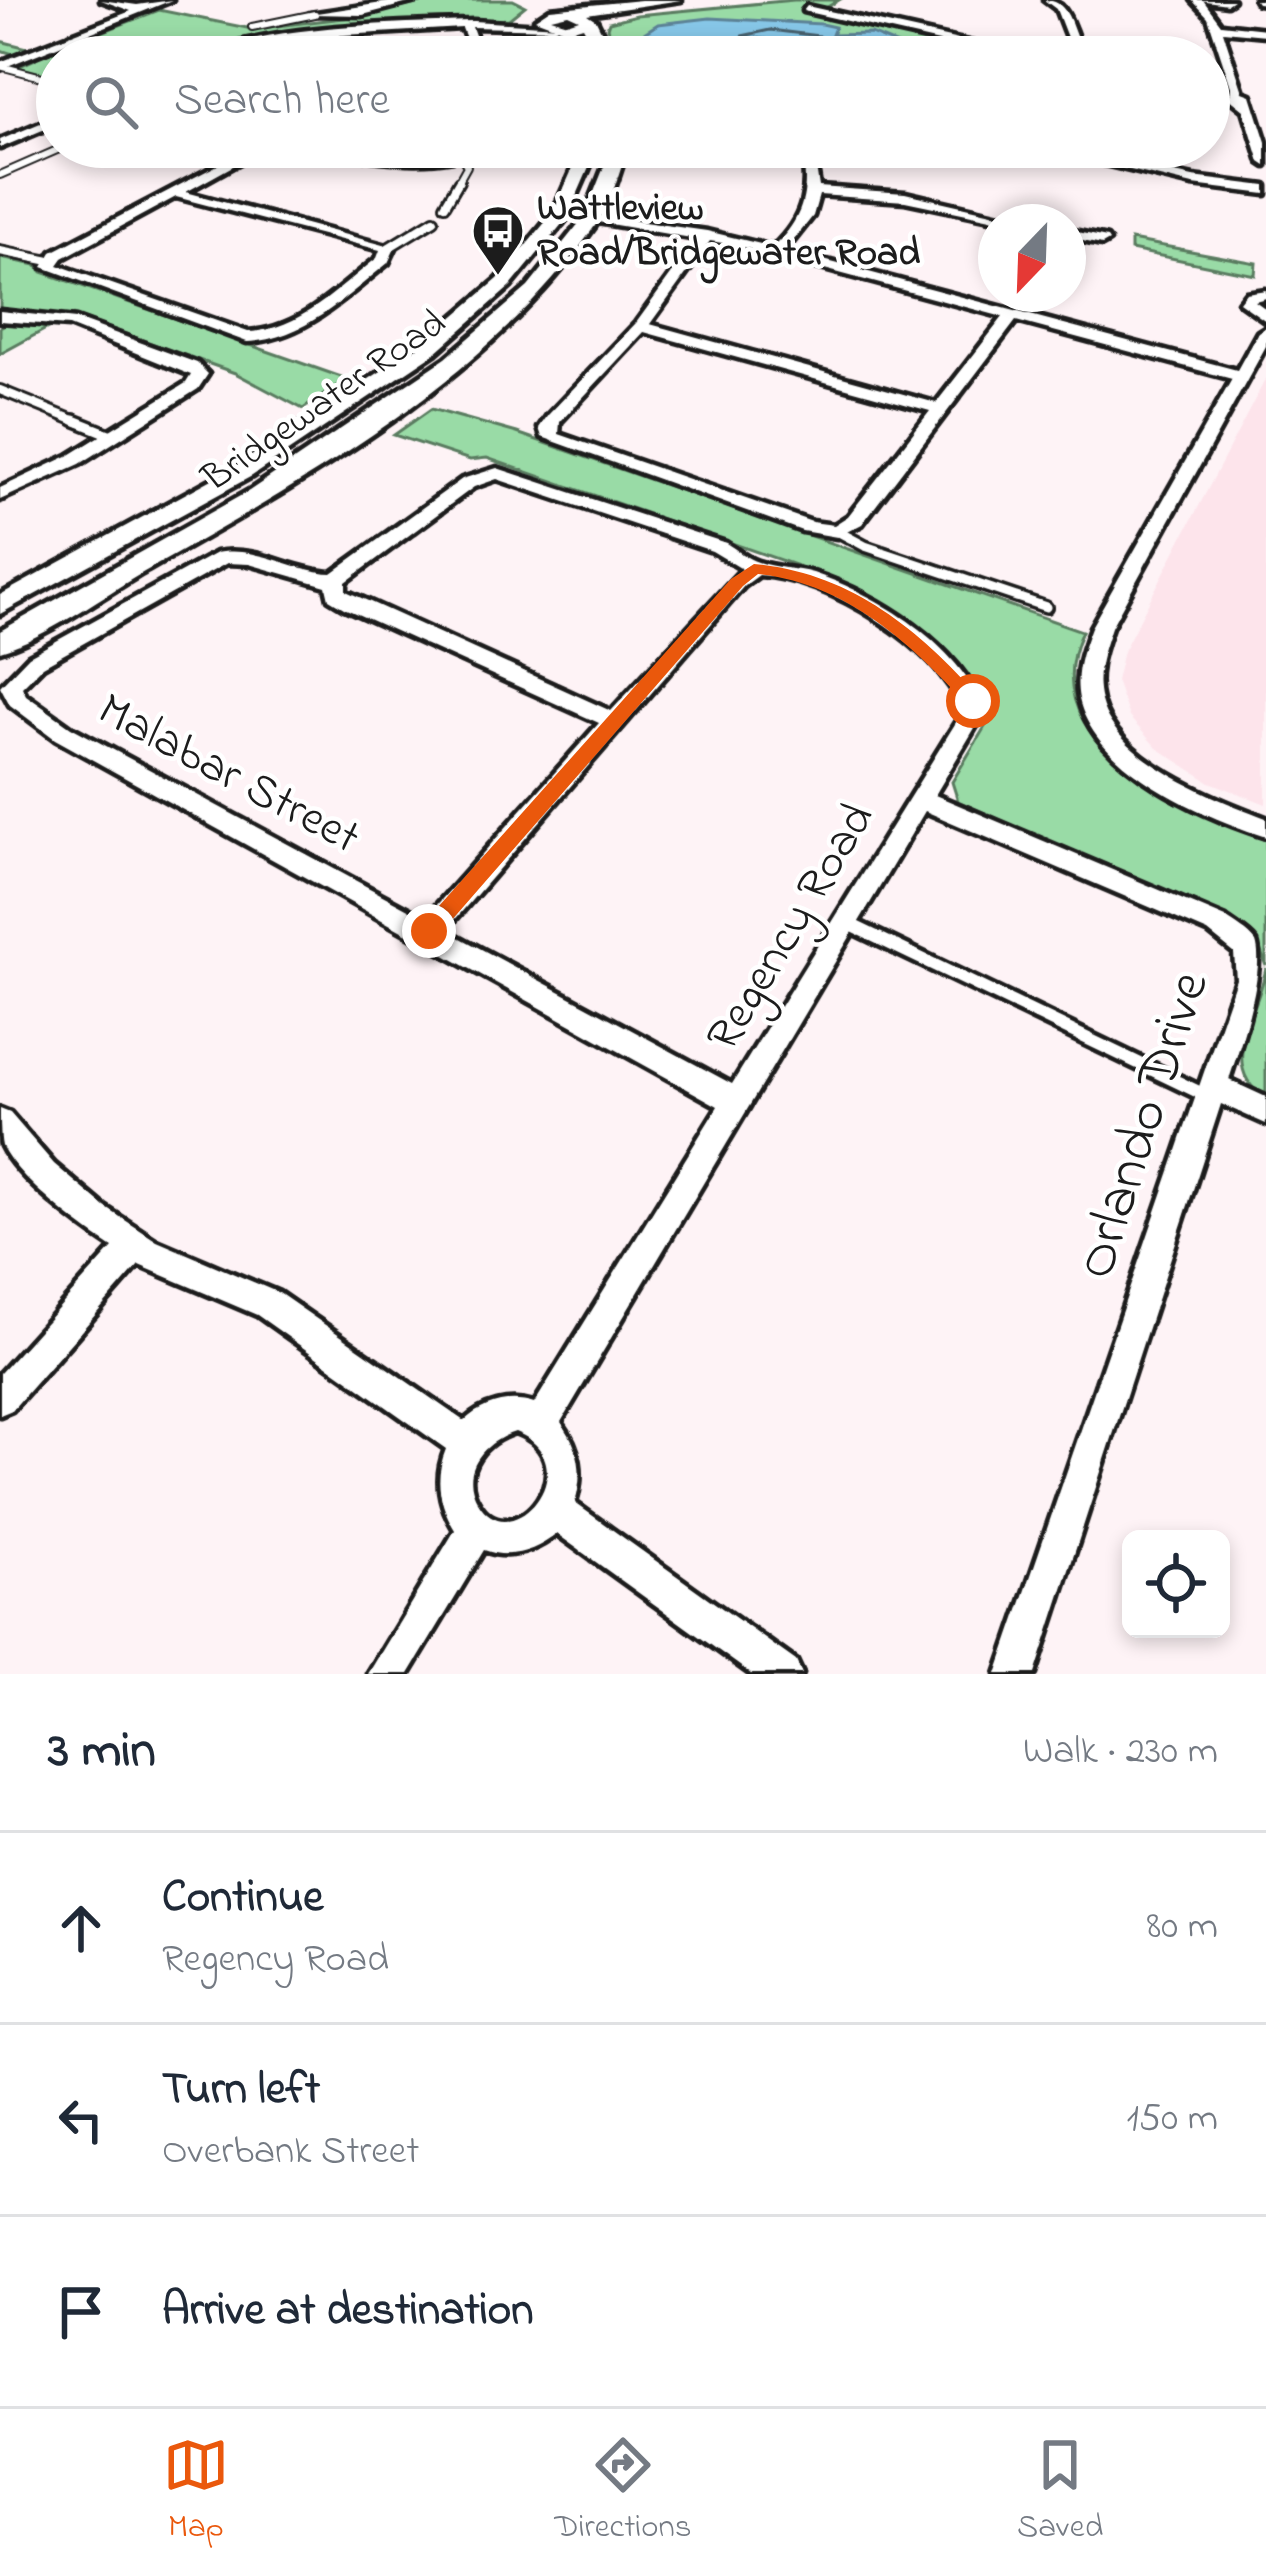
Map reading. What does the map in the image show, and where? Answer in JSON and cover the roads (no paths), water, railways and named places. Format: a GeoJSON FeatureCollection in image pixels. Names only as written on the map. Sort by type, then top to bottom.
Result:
{"type":"FeatureCollection","features":[{"type":"Feature","properties":{"kind":"street"},"geometry":{"type":"LineString","coordinates":[[106,0],[138,8],[167,0]]}},
{"type":"Feature","properties":{"kind":"street"},"geometry":{"type":"LineString","coordinates":[[315,14],[363,12],[416,0]]}},
{"type":"Feature","properties":{"kind":"street"},"geometry":{"type":"LineString","coordinates":[[553,0],[581,16],[594,36]]}},
{"type":"Feature","properties":{"kind":"street"},"geometry":{"type":"LineString","coordinates":[[1049,0],[1060,8],[1071,36]]}},
{"type":"Feature","properties":{"kind":"street"},"geometry":{"type":"LineString","coordinates":[[1201,0],[1227,0],[1215,21]]}},
{"type":"Feature","properties":{"kind":"street"},"geometry":{"type":"LineString","coordinates":[[1201,0],[1220,36]]}},
{"type":"Feature","properties":{"kind":"street"},"geometry":{"type":"LineString","coordinates":[[535,1],[550,21],[572,36]]}},
{"type":"Feature","properties":{"kind":"street"},"geometry":{"type":"LineString","coordinates":[[350,36],[550,21],[671,1]]}},
{"type":"Feature","properties":{"kind":"street"},"geometry":{"type":"LineString","coordinates":[[78,36],[132,15],[138,8]]}},
{"type":"Feature","properties":{"kind":"street"},"geometry":{"type":"LineString","coordinates":[[807,9],[926,36]]}},
{"type":"Feature","properties":{"kind":"street"},"geometry":{"type":"LineString","coordinates":[[1215,21],[1266,32]]}},
{"type":"Feature","properties":{"kind":"street"},"geometry":{"type":"LineString","coordinates":[[467,27],[470,36]]}},
{"type":"Feature","properties":{"kind":"street"},"geometry":{"type":"LineString","coordinates":[[0,66],[36,52]]}},
{"type":"Feature","properties":{"kind":"street"},"geometry":{"type":"LineString","coordinates":[[1230,66],[1238,90],[1235,98],[1245,107],[1266,162]]}},
{"type":"Feature","properties":{"kind":"street"},"geometry":{"type":"LineString","coordinates":[[1230,89],[1238,90]]}},
{"type":"Feature","properties":{"kind":"street"},"geometry":{"type":"LineString","coordinates":[[1245,107],[1266,109]]}},
{"type":"Feature","properties":{"kind":"street"},"geometry":{"type":"LineString","coordinates":[[0,144],[36,129]]}},
{"type":"Feature","properties":{"kind":"street"},"geometry":{"type":"LineString","coordinates":[[175,193],[388,248],[383,260],[287,330],[260,338],[50,267],[50,260],[175,193],[222,168]]}},
{"type":"Feature","properties":{"kind":"street","name":"Bridgewater Road"},"geometry":{"type":"LineString","coordinates":[[0,606],[176,511],[363,395],[490,295],[558,217],[580,168]]}},
{"type":"Feature","properties":{"kind":"street","name":"Bridgewater Road"},"geometry":{"type":"LineString","coordinates":[[0,642],[232,513],[396,406],[516,307],[589,221],[611,168]]}},
{"type":"Feature","properties":{"kind":"street"},"geometry":{"type":"LineString","coordinates":[[777,251],[801,229],[816,191],[811,168]]}},
{"type":"Feature","properties":{"kind":"street"},"geometry":{"type":"LineString","coordinates":[[1135,168],[1266,190]]}},
{"type":"Feature","properties":{"kind":"street"},"geometry":{"type":"LineString","coordinates":[[816,191],[904,197],[978,212]]}},
{"type":"Feature","properties":{"kind":"street"},"geometry":{"type":"LineString","coordinates":[[558,217],[706,235],[777,251],[1240,376]]}},
{"type":"Feature","properties":{"kind":"street"},"geometry":{"type":"LineString","coordinates":[[706,235],[641,326],[554,419],[548,428],[551,437],[809,527],[837,531],[855,520],[1012,315]]}},
{"type":"Feature","properties":{"kind":"street"},"geometry":{"type":"LineString","coordinates":[[1086,238],[1102,242]]}},
{"type":"Feature","properties":{"kind":"street"},"geometry":{"type":"LineString","coordinates":[[1265,293],[1248,299],[1248,306],[1263,324],[1240,376],[1088,650],[1084,670],[1100,722],[1133,760],[1178,792],[1266,828]]}},
{"type":"Feature","properties":{"kind":"street"},"geometry":{"type":"LineString","coordinates":[[0,316],[71,322],[198,370],[199,380],[114,436],[0,495]]}},
{"type":"Feature","properties":{"kind":"street"},"geometry":{"type":"LineString","coordinates":[[641,326],[940,409]]}},
{"type":"Feature","properties":{"kind":"street","name":"Regency Road"},"geometry":{"type":"LineString","coordinates":[[336,580],[468,482],[497,473],[719,547],[754,569],[778,569],[857,600],[908,632],[969,694],[974,712],[541,1424]]}},
{"type":"Feature","properties":{"kind":"street","name":"Malabar Street"},"geometry":{"type":"LineString","coordinates":[[336,580],[291,576],[239,555],[223,557],[36,662],[11,686],[18,700],[62,734],[738,1102]]}},
{"type":"Feature","properties":{"kind":"street"},"geometry":{"type":"LineString","coordinates":[[429,931],[737,582],[754,569]]}},
{"type":"Feature","properties":{"kind":"street"},"geometry":{"type":"LineString","coordinates":[[336,580],[336,594],[351,603],[614,721]]}},
{"type":"Feature","properties":{"kind":"street","name":"Orlando Drive"},"geometry":{"type":"LineString","coordinates":[[923,800],[1217,925],[1239,939],[1251,958],[1249,979],[1213,1092],[1016,1674]]}},
{"type":"Feature","properties":{"kind":"street"},"geometry":{"type":"LineString","coordinates":[[1213,1092],[1266,1112]]}},
{"type":"Feature","properties":{"kind":"street"},"geometry":{"type":"LineString","coordinates":[[0,1122],[44,1174],[136,1245],[268,1304],[465,1442]]}},
{"type":"Feature","properties":{"kind":"street"},"geometry":{"type":"LineString","coordinates":[[0,1398],[136,1245]]}},
{"type":"Feature","properties":{"kind":"street"},"geometry":{"type":"LineString","coordinates":[[515,1415],[541,1424],[563,1457],[565,1478],[554,1510],[540,1526],[522,1536],[502,1538],[476,1529],[462,1514],[454,1473],[465,1442],[496,1417],[515,1415]]}},
{"type":"Feature","properties":{"kind":"street"},"geometry":{"type":"LineString","coordinates":[[554,1510],[783,1674]]}},
{"type":"Feature","properties":{"kind":"street"},"geometry":{"type":"LineString","coordinates":[[387,1674],[476,1529]]}},
{"type":"Feature","properties":{"kind":"lane"},"geometry":{"type":"LineString","coordinates":[[252,27],[315,14]]}},
{"type":"Feature","properties":{"kind":"lane"},"geometry":{"type":"LineString","coordinates":[[0,66],[36,75]]}},
{"type":"Feature","properties":{"kind":"lane"},"geometry":{"type":"LineString","coordinates":[[0,175],[36,159]]}},
{"type":"Feature","properties":{"kind":"lane"},"geometry":{"type":"LineString","coordinates":[[445,205],[466,168]]}},
{"type":"Feature","properties":{"kind":"lane"},"geometry":{"type":"LineString","coordinates":[[388,248],[434,220]]}},
{"type":"Feature","properties":{"kind":"lane"},"geometry":{"type":"LineString","coordinates":[[0,251],[50,260]]}},
{"type":"Feature","properties":{"kind":"lane"},"geometry":{"type":"LineString","coordinates":[[0,390],[114,436]]}},
{"type":"Feature","properties":{"kind":"lane"},"geometry":{"type":"LineString","coordinates":[[837,531],[865,546],[1046,607]]}},
{"type":"Feature","properties":{"kind":"lane"},"geometry":{"type":"LineString","coordinates":[[847,923],[1213,1092]]}},
{"type":"Feature","properties":{"kind":"water"},"geometry":{"type":"Polygon","coordinates":[[[710,18],[821,24],[835,27],[832,35],[876,36],[642,36],[658,24],[710,18]]]}},
{"type":"Feature","properties":{"kind":"place","name":"Wattleview Road/Bridgewater Road"},"geometry":{"type":"Point","coordinates":[498,277]}}]}
